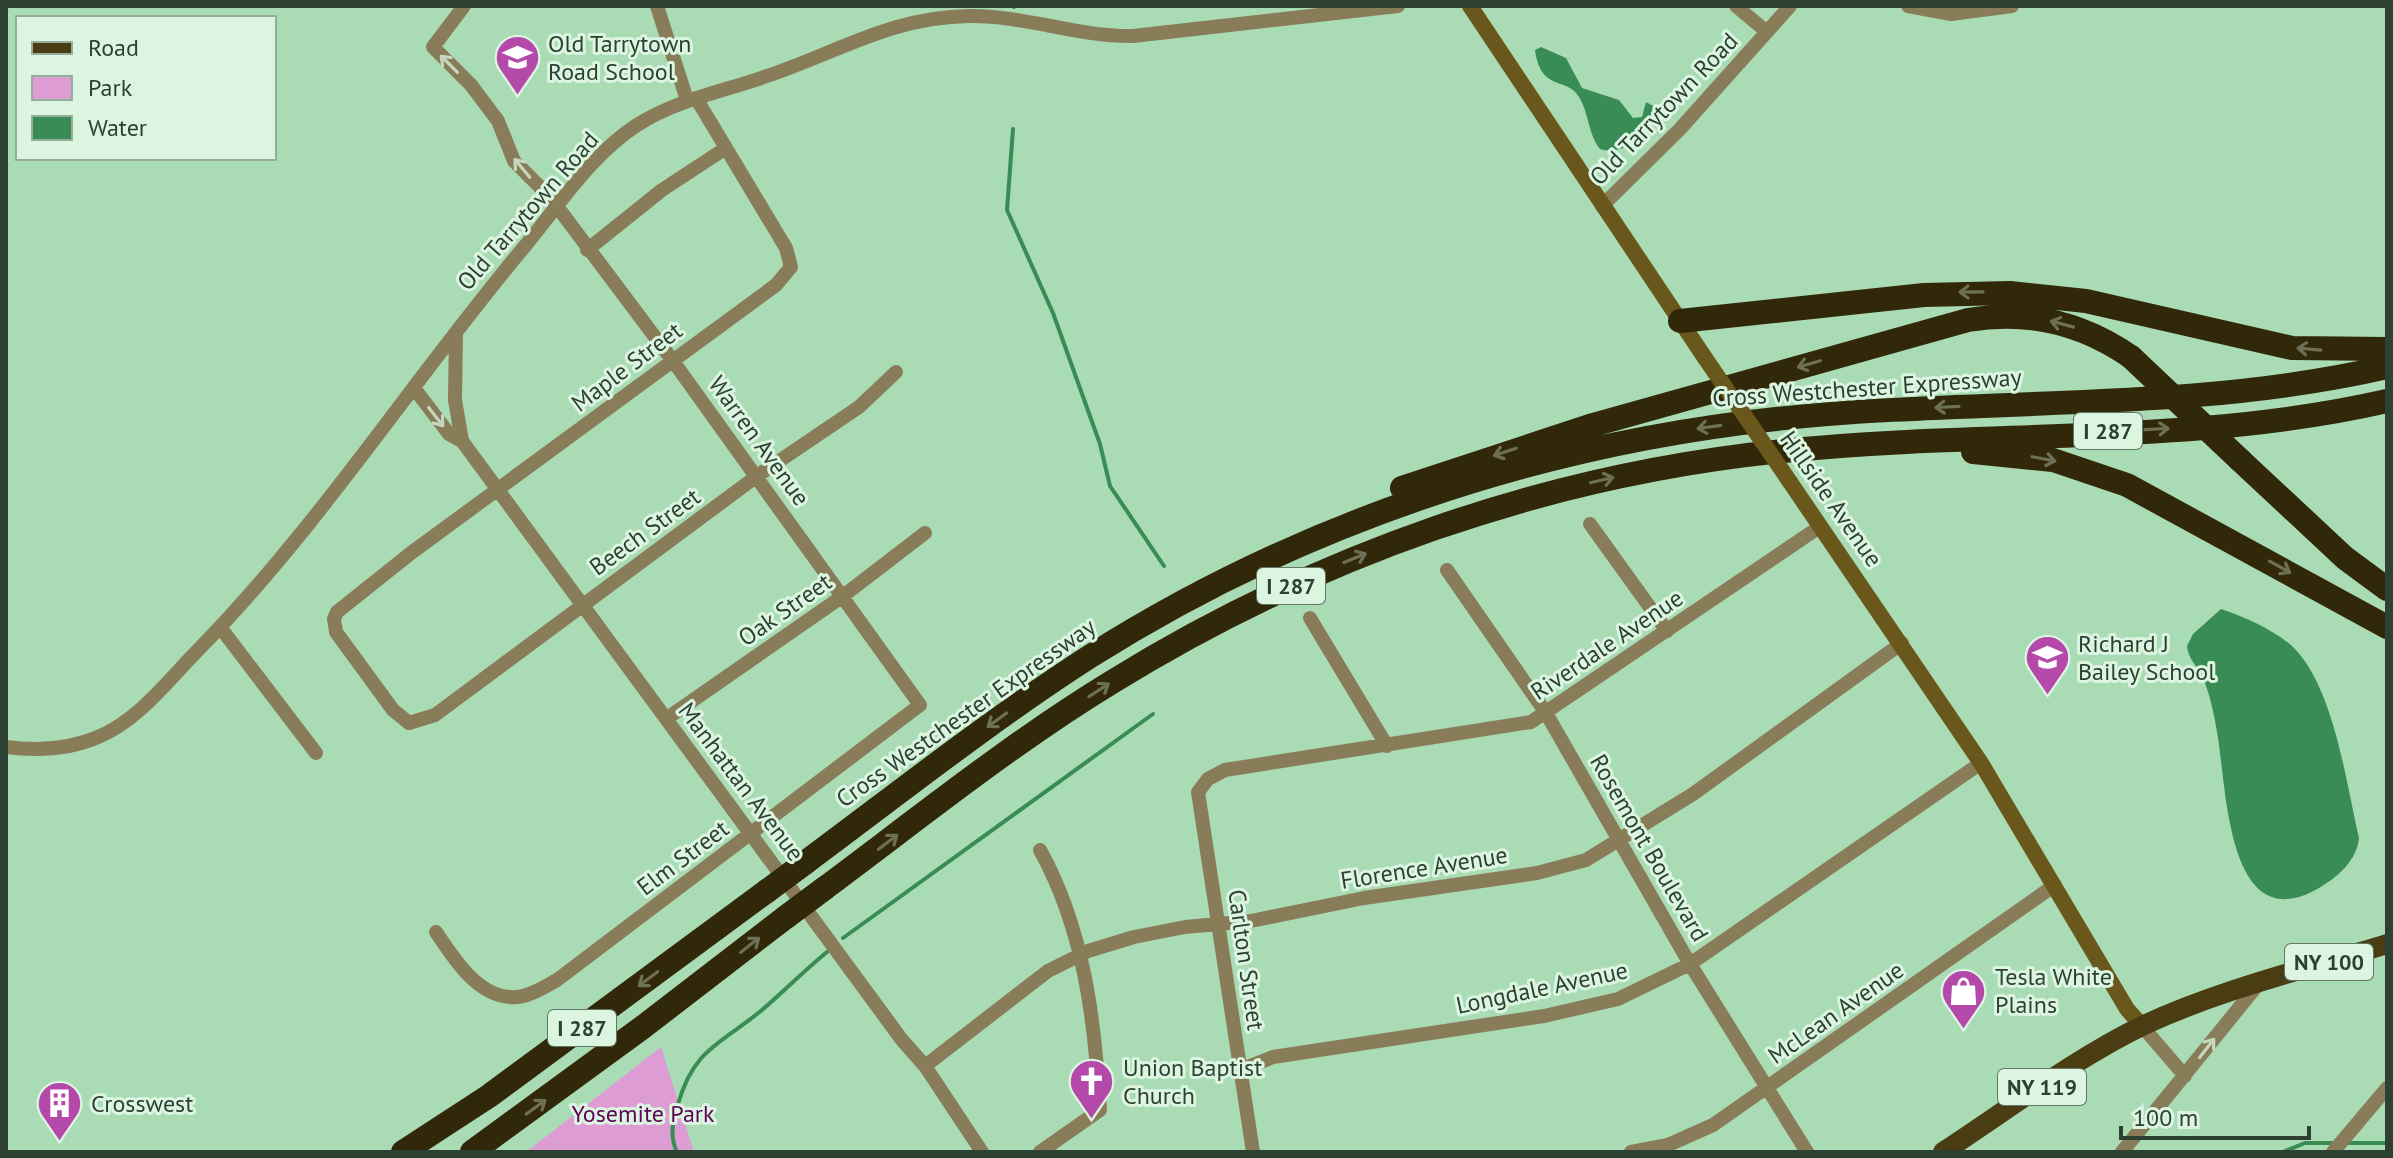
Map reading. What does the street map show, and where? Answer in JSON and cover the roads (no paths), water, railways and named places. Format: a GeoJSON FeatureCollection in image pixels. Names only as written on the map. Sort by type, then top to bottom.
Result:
{"type":"FeatureCollection","features":[{"type":"Feature","properties":{"kind":"highway"},"geometry":{"type":"LineString","coordinates":[[1680,321],[1924,295],[2010,293],[2086,301],[2292,348],[2387,349]]}},
{"type":"Feature","properties":{"kind":"highway"},"geometry":{"type":"LineString","coordinates":[[1132,631],[1273,544],[1417,482],[1581,429],[1985,317],[2043,319],[2084,330],[2131,357],[2345,558],[2387,589]]}},
{"type":"Feature","properties":{"kind":"highway","name":"Cross Westchester Expressway"},"geometry":{"type":"LineString","coordinates":[[403,1152],[452,1121],[1016,706],[1132,631],[1211,588],[1336,530],[1466,484],[1613,445],[1779,418],[2203,393],[2308,382],[2387,367]]}},
{"type":"Feature","properties":{"kind":"highway","name":"I 287"},"geometry":{"type":"LineString","coordinates":[[472,1152],[825,888],[1098,691],[1188,637],[1307,578],[1432,529],[1561,490],[1692,463],[1827,447],[2206,426],[2282,419],[2387,401]]}},
{"type":"Feature","properties":{"kind":"highway"},"geometry":{"type":"LineString","coordinates":[[1827,447],[2027,456],[2092,471],[2175,509],[2387,627]]}},
{"type":"Feature","properties":{"kind":"highway"},"geometry":{"type":"LineString","coordinates":[[388,1152],[452,1121]]}},
{"type":"Feature","properties":{"kind":"main road","name":"Hillside Avenue"},"geometry":{"type":"LineString","coordinates":[[1470,6],[1705,358],[1902,643],[1981,763],[2127,1009],[2142,1026]]}},
{"type":"Feature","properties":{"kind":"main road","name":"NY 100"},"geometry":{"type":"LineString","coordinates":[[2142,1026],[2260,982],[2387,944]]}},
{"type":"Feature","properties":{"kind":"main road","name":"NY 119"},"geometry":{"type":"LineString","coordinates":[[1943,1152],[2142,1026]]}},
{"type":"Feature","properties":{"kind":"street","name":"Warren Avenue"},"geometry":{"type":"LineString","coordinates":[[464,6],[433,47],[471,85],[498,121],[514,161],[558,207],[587,250],[673,361],[920,705]]}},
{"type":"Feature","properties":{"kind":"street","name":"Maple Street"},"geometry":{"type":"LineString","coordinates":[[417,723],[409,723],[393,710],[336,632],[334,619],[351,599],[776,285],[791,267],[786,248],[726,148],[691,99],[657,6]]}},
{"type":"Feature","properties":{"kind":"street","name":"Old Tarrytown Road"},"geometry":{"type":"LineString","coordinates":[[6,747],[64,747],[115,728],[156,694],[280,562],[456,332],[558,207],[615,142],[658,113],[691,99],[766,77],[884,28],[926,18],[972,16],[1105,37],[1398,6]]}},
{"type":"Feature","properties":{"kind":"street"},"geometry":{"type":"LineString","coordinates":[[1736,6],[1767,32]]}},
{"type":"Feature","properties":{"kind":"street","name":"Old Tarrytown Road"},"geometry":{"type":"LineString","coordinates":[[1602,206],[1680,129],[1790,6]]}},
{"type":"Feature","properties":{"kind":"street"},"geometry":{"type":"LineString","coordinates":[[1908,6],[1951,14],[2012,6]]}},
{"type":"Feature","properties":{"kind":"street"},"geometry":{"type":"LineString","coordinates":[[587,250],[662,190],[726,148]]}},
{"type":"Feature","properties":{"kind":"street","name":"Manhattan Avenue"},"geometry":{"type":"LineString","coordinates":[[456,332],[454,379],[462,441]]}},
{"type":"Feature","properties":{"kind":"street"},"geometry":{"type":"LineString","coordinates":[[432,363],[454,379]]}},
{"type":"Feature","properties":{"kind":"street","name":"Beech Street"},"geometry":{"type":"LineString","coordinates":[[417,723],[435,715],[757,476],[859,407],[896,372]]}},
{"type":"Feature","properties":{"kind":"street","name":"Manhattan Avenue"},"geometry":{"type":"LineString","coordinates":[[414,388],[449,434],[462,441],[584,605],[902,1040],[925,1066],[982,1152]]}},
{"type":"Feature","properties":{"kind":"street"},"geometry":{"type":"LineString","coordinates":[[1590,524],[1667,631]]}},
{"type":"Feature","properties":{"kind":"street","name":"Riverdale Avenue"},"geometry":{"type":"LineString","coordinates":[[1208,779],[1225,770],[1512,727],[1546,713],[1821,526]]}},
{"type":"Feature","properties":{"kind":"street","name":"Oak Street"},"geometry":{"type":"LineString","coordinates":[[666,719],[843,596],[925,533]]}},
{"type":"Feature","properties":{"kind":"street","name":"Rosemont Boulevard"},"geometry":{"type":"LineString","coordinates":[[1447,570],[1546,713],[1618,843],[1807,1152]]}},
{"type":"Feature","properties":{"kind":"street"},"geometry":{"type":"LineString","coordinates":[[1310,618],[1387,746]]}},
{"type":"Feature","properties":{"kind":"street"},"geometry":{"type":"LineString","coordinates":[[220,627],[316,753]]}},
{"type":"Feature","properties":{"kind":"street","name":"Florence Avenue"},"geometry":{"type":"LineString","coordinates":[[925,1066],[1048,971],[1134,937],[1364,898],[1537,873],[1586,860],[1693,794],[1902,643]]}},
{"type":"Feature","properties":{"kind":"street","name":"Elm Street"},"geometry":{"type":"LineString","coordinates":[[436,932],[455,960],[487,991],[511,998],[527,995],[557,980],[920,705]]}},
{"type":"Feature","properties":{"kind":"street","name":"Longdale Avenue"},"geometry":{"type":"LineString","coordinates":[[1240,1070],[1273,1057],[1544,1016],[1618,999],[1690,964],[1981,763]]}},
{"type":"Feature","properties":{"kind":"street","name":"Carlton Street"},"geometry":{"type":"LineString","coordinates":[[1208,779],[1198,792],[1253,1152]]}},
{"type":"Feature","properties":{"kind":"street"},"geometry":{"type":"LineString","coordinates":[[1040,850],[1060,886],[1072,920],[1096,1039],[1100,1110],[1040,1152]]}},
{"type":"Feature","properties":{"kind":"street","name":"McLean Avenue"},"geometry":{"type":"LineString","coordinates":[[1631,1152],[1668,1145],[1695,1135],[1766,1089],[2055,885]]}},
{"type":"Feature","properties":{"kind":"street"},"geometry":{"type":"LineString","coordinates":[[2122,1152],[2260,982]]}},
{"type":"Feature","properties":{"kind":"street"},"geometry":{"type":"LineString","coordinates":[[2142,1026],[2185,1076]]}},
{"type":"Feature","properties":{"kind":"street"},"geometry":{"type":"LineString","coordinates":[[2333,1152],[2387,1088]]}},
{"type":"Feature","properties":{"kind":"water"},"geometry":{"type":"Polygon","coordinates":[[[1541,47],[1566,58],[1582,88],[1619,100],[1633,118],[1642,117],[1646,102],[1655,107],[1642,133],[1627,146],[1610,151],[1600,149],[1579,97],[1543,73],[1535,50],[1541,47]]]}},
{"type":"Feature","properties":{"kind":"water"},"geometry":{"type":"Polygon","coordinates":[[[2221,609],[2276,634],[2292,646],[2306,663],[2328,710],[2343,764],[2359,838],[2355,854],[2326,884],[2288,899],[2265,894],[2248,876],[2237,850],[2229,819],[2212,705],[2203,678],[2188,651],[2193,634],[2221,609]]]}},
{"type":"Feature","properties":{"kind":"waterway"},"geometry":{"type":"LineString","coordinates":[[1013,129],[1007,210],[1053,313],[1100,444],[1110,486],[1164,566]]}},
{"type":"Feature","properties":{"kind":"waterway"},"geometry":{"type":"LineString","coordinates":[[843,938],[1153,714]]}},
{"type":"Feature","properties":{"kind":"waterway"},"geometry":{"type":"LineString","coordinates":[[677,1152],[672,1134],[675,1116],[692,1070],[711,1049],[762,1010],[827,952]]}},
{"type":"Feature","properties":{"kind":"waterway"},"geometry":{"type":"LineString","coordinates":[[2283,1152],[2305,1143],[2332,1143]]}},
{"type":"Feature","properties":{"kind":"waterway"},"geometry":{"type":"LineString","coordinates":[[2348,1143],[2387,1143]]}},
{"type":"Feature","properties":{"kind":"place","name":"Old Tarrytown Road School"},"geometry":{"type":"Point","coordinates":[517,97]}},
{"type":"Feature","properties":{"kind":"place","name":"Richard J Bailey School"},"geometry":{"type":"Point","coordinates":[2047,697]}},
{"type":"Feature","properties":{"kind":"place","name":"Tesla White Plains"},"geometry":{"type":"Point","coordinates":[1964,1030]}},
{"type":"Feature","properties":{"kind":"place","name":"Union Baptist Church"},"geometry":{"type":"Point","coordinates":[1092,1121]}},
{"type":"Feature","properties":{"kind":"place","name":"Crosswest"},"geometry":{"type":"Point","coordinates":[60,1143]}},
{"type":"Feature","properties":{"kind":"park label","name":"Yosemite Park"},"geometry":{"type":"Point","coordinates":[643,1114]}}]}
